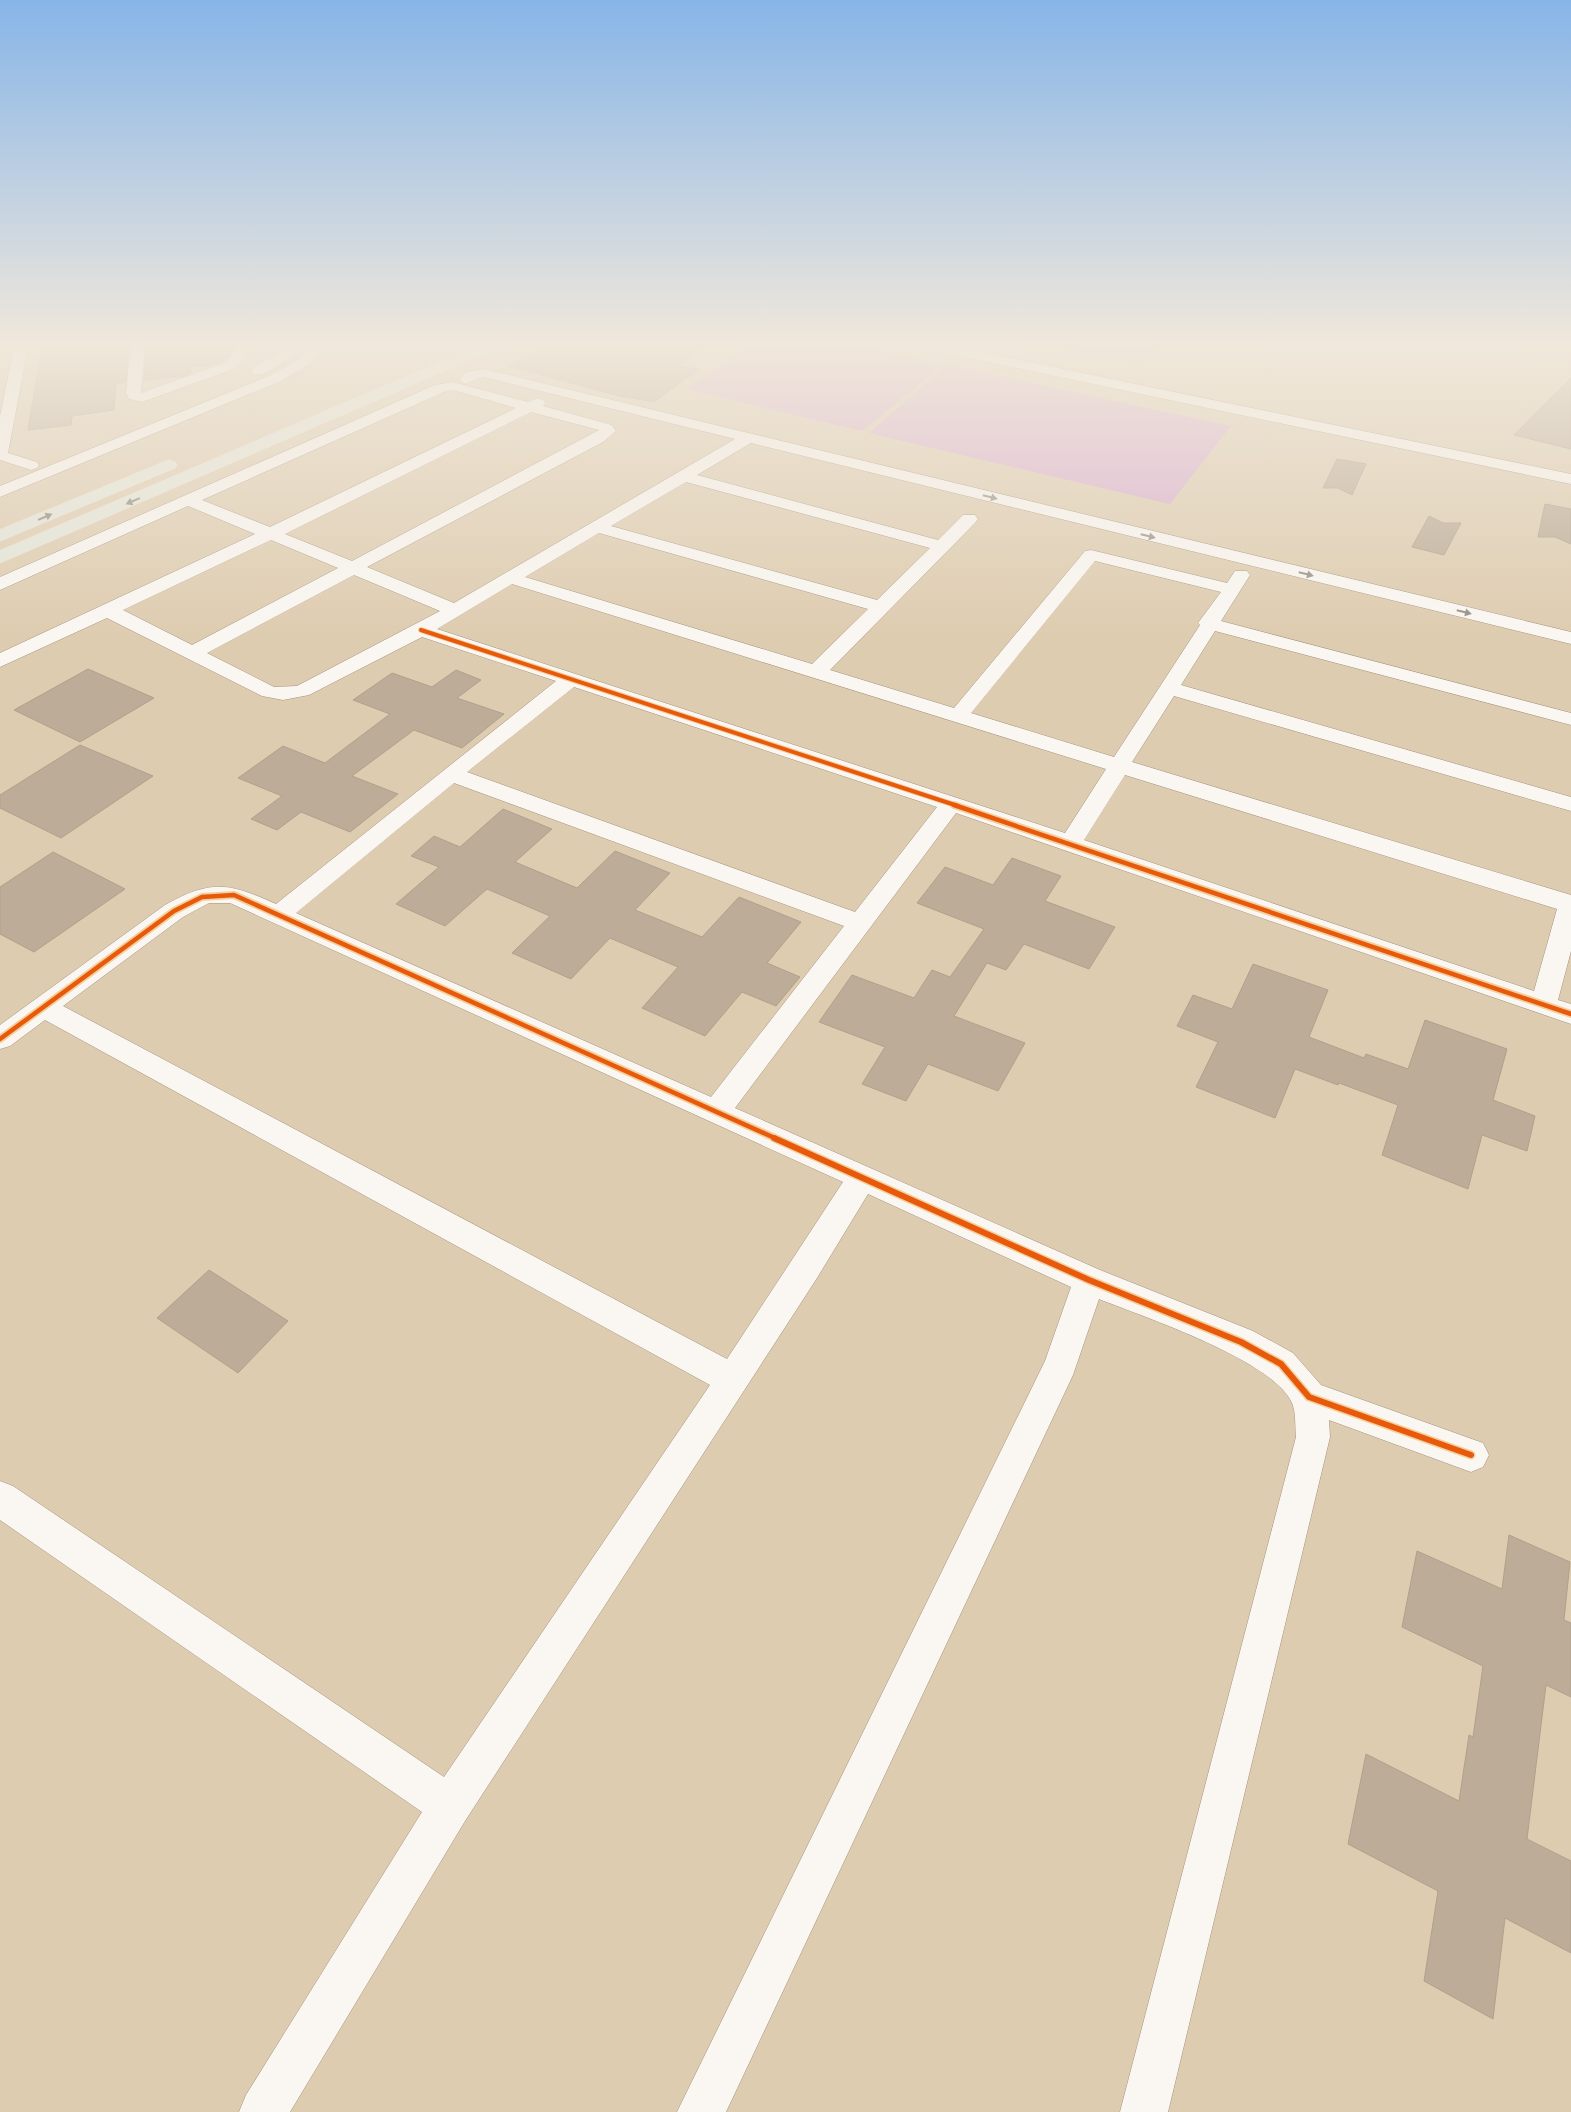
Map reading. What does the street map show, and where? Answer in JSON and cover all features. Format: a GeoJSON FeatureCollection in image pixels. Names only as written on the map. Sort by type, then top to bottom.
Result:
{"type":"FeatureCollection","features":[{"type":"Feature","properties":{"kind":"main road"},"geometry":{"type":"LineString","coordinates":[[0,558],[271,441]]}},
{"type":"Feature","properties":{"kind":"main road"},"geometry":{"type":"LineString","coordinates":[[0,536],[182,460]]}},
{"type":"Feature","properties":{"kind":"street"},"geometry":{"type":"LineString","coordinates":[[3,441],[0,455],[31,465]]}},
{"type":"Feature","properties":{"kind":"street"},"geometry":{"type":"LineString","coordinates":[[0,477],[90,441]]}},
{"type":"Feature","properties":{"kind":"street"},"geometry":{"type":"LineString","coordinates":[[0,492],[125,441]]}},
{"type":"Feature","properties":{"kind":"street"},"geometry":{"type":"LineString","coordinates":[[0,584],[323,441]]}},
{"type":"Feature","properties":{"kind":"street"},"geometry":{"type":"LineString","coordinates":[[0,661],[270,534],[461,441]]}},
{"type":"Feature","properties":{"kind":"street"},"geometry":{"type":"LineString","coordinates":[[192,653],[594,441]]}},
{"type":"Feature","properties":{"kind":"street"},"geometry":{"type":"LineString","coordinates":[[734,441],[741,442]]}},
{"type":"Feature","properties":{"kind":"street"},"geometry":{"type":"LineString","coordinates":[[736,441],[1240,574],[1484,634]]}},
{"type":"Feature","properties":{"kind":"street"},"geometry":{"type":"LineString","coordinates":[[1386,441],[1571,479]]}},
{"type":"Feature","properties":{"kind":"street"},"geometry":{"type":"LineString","coordinates":[[1441,441],[1571,467]]}},
{"type":"Feature","properties":{"kind":"street"},"geometry":{"type":"LineString","coordinates":[[108,610],[269,692],[283,694],[302,691],[421,630],[741,442]]}},
{"type":"Feature","properties":{"kind":"street"},"geometry":{"type":"LineString","coordinates":[[684,476],[942,546]]}},
{"type":"Feature","properties":{"kind":"street"},"geometry":{"type":"LineString","coordinates":[[190,500],[352,569],[455,610]]}},
{"type":"Feature","properties":{"kind":"street"},"geometry":{"type":"LineString","coordinates":[[816,672],[969,519]]}},
{"type":"Feature","properties":{"kind":"street"},"geometry":{"type":"LineString","coordinates":[[596,527],[882,606]]}},
{"type":"Feature","properties":{"kind":"street"},"geometry":{"type":"LineString","coordinates":[[958,716],[1091,554],[1240,574],[1571,638]]}},
{"type":"Feature","properties":{"kind":"street"},"geometry":{"type":"LineString","coordinates":[[1070,843],[1240,574]]}},
{"type":"Feature","properties":{"kind":"street"},"geometry":{"type":"LineString","coordinates":[[510,578],[1571,904],[1544,1004]]}},
{"type":"Feature","properties":{"kind":"street"},"geometry":{"type":"LineString","coordinates":[[1208,623],[1571,719]]}},
{"type":"Feature","properties":{"kind":"street"},"geometry":{"type":"LineString","coordinates":[[421,630],[1070,843],[1571,1014]]}},
{"type":"Feature","properties":{"kind":"street"},"geometry":{"type":"LineString","coordinates":[[277,916],[451,774],[572,679]]}},
{"type":"Feature","properties":{"kind":"street"},"geometry":{"type":"LineString","coordinates":[[1168,688],[1571,804]]}},
{"type":"Feature","properties":{"kind":"street"},"geometry":{"type":"LineString","coordinates":[[451,774],[860,923]]}},
{"type":"Feature","properties":{"kind":"street"},"geometry":{"type":"LineString","coordinates":[[716,1112],[951,804]]}},
{"type":"Feature","properties":{"kind":"street"},"geometry":{"type":"LineString","coordinates":[[0,1039],[174,911],[199,896],[234,895],[1089,1280],[1241,1342],[1281,1364],[1309,1397],[1471,1455]]}},
{"type":"Feature","properties":{"kind":"street"},"geometry":{"type":"LineString","coordinates":[[43,1007],[731,1379]]}},
{"type":"Feature","properties":{"kind":"street"},"geometry":{"type":"LineString","coordinates":[[263,2112],[450,1806],[806,1268],[862,1177]]}},
{"type":"Feature","properties":{"kind":"street"},"geometry":{"type":"LineString","coordinates":[[701,2112],[1061,1364],[1089,1280]]}},
{"type":"Feature","properties":{"kind":"street"},"geometry":{"type":"LineString","coordinates":[[1144,2112],[1313,1437],[1309,1397]]}},
{"type":"Feature","properties":{"kind":"street"},"geometry":{"type":"LineString","coordinates":[[0,1499],[450,1806]]}},
{"type":"Feature","properties":{"kind":"shaded area"},"geometry":{"type":"Polygon","coordinates":[[[901,441],[1220,441],[1170,504],[901,441]]]}},
{"type":"Feature","properties":{"kind":"building"},"geometry":{"type":"Polygon","coordinates":[[[1537,441],[1571,441],[1571,449],[1537,441]]]}},
{"type":"Feature","properties":{"kind":"building"},"geometry":{"type":"Polygon","coordinates":[[[1337,459],[1366,464],[1352,495],[1338,488],[1323,488],[1337,459]]]}},
{"type":"Feature","properties":{"kind":"building"},"geometry":{"type":"Polygon","coordinates":[[[1545,504],[1571,509],[1571,544],[1555,537],[1538,537],[1545,504]]]}},
{"type":"Feature","properties":{"kind":"building"},"geometry":{"type":"Polygon","coordinates":[[[1429,516],[1443,523],[1461,523],[1444,555],[1412,547],[1429,516]]]}},
{"type":"Feature","properties":{"kind":"building"},"geometry":{"type":"Polygon","coordinates":[[[88,669],[154,698],[80,742],[14,710],[88,669]]]}},
{"type":"Feature","properties":{"kind":"building"},"geometry":{"type":"Polygon","coordinates":[[[456,670],[481,680],[457,698],[504,714],[462,748],[414,730],[352,776],[398,794],[350,832],[301,812],[277,830],[251,819],[282,796],[238,778],[283,746],[325,763],[390,714],[353,700],[392,673],[432,687],[456,670]]]}},
{"type":"Feature","properties":{"kind":"building"},"geometry":{"type":"Polygon","coordinates":[[[80,745],[153,776],[61,838],[0,808],[0,795],[80,745]]]}},
{"type":"Feature","properties":{"kind":"building"},"geometry":{"type":"Polygon","coordinates":[[[503,809],[552,829],[515,862],[577,888],[615,851],[670,873],[635,910],[702,937],[739,897],[801,922],[767,963],[800,977],[776,1006],[742,992],[705,1036],[642,1008],[678,967],[610,938],[571,979],[512,953],[550,916],[487,889],[445,926],[396,904],[439,867],[411,856],[434,836],[460,847],[503,809]]]}},
{"type":"Feature","properties":{"kind":"building"},"geometry":{"type":"Polygon","coordinates":[[[53,852],[125,889],[34,952],[0,934],[0,887],[53,852]]]}},
{"type":"Feature","properties":{"kind":"building"},"geometry":{"type":"Polygon","coordinates":[[[1012,858],[1061,876],[1045,901],[1115,927],[1089,969],[1024,944],[1006,970],[987,963],[954,1016],[1025,1043],[998,1091],[928,1064],[906,1101],[862,1084],[885,1047],[819,1022],[852,975],[914,998],[932,970],[950,977],[984,929],[917,903],[945,867],[993,885],[1012,858]]]}},
{"type":"Feature","properties":{"kind":"building"},"geometry":{"type":"Polygon","coordinates":[[[1253,964],[1328,990],[1309,1037],[1364,1058],[1366,1054],[1408,1069],[1425,1020],[1507,1049],[1493,1100],[1535,1116],[1527,1151],[1482,1135],[1468,1189],[1382,1155],[1398,1105],[1295,1069],[1275,1118],[1196,1087],[1218,1042],[1177,1026],[1193,995],[1232,1009],[1253,964]]]}},
{"type":"Feature","properties":{"kind":"building"},"geometry":{"type":"Polygon","coordinates":[[[209,1270],[288,1321],[238,1373],[157,1318],[209,1270]]]}},
{"type":"Feature","properties":{"kind":"building"},"geometry":{"type":"Polygon","coordinates":[[[1509,1535],[1570,1562],[1564,1620],[1571,1623],[1571,1697],[1546,1685],[1527,1839],[1571,1861],[1571,1953],[1505,1918],[1493,2019],[1424,1981],[1438,1891],[1348,1844],[1366,1754],[1459,1801],[1469,1735],[1473,1737],[1483,1666],[1402,1627],[1417,1551],[1502,1589],[1509,1535]]]}},
{"type":"Feature","properties":{"kind":"cycle path"},"geometry":{"type":"LineString","coordinates":[[421,630],[1070,843],[1571,1014]]}},
{"type":"Feature","properties":{"kind":"cycle path"},"geometry":{"type":"LineString","coordinates":[[0,1039],[174,911],[209,895],[234,895],[1089,1280],[1241,1342],[1281,1364],[1309,1397],[1471,1455]]}}]}
